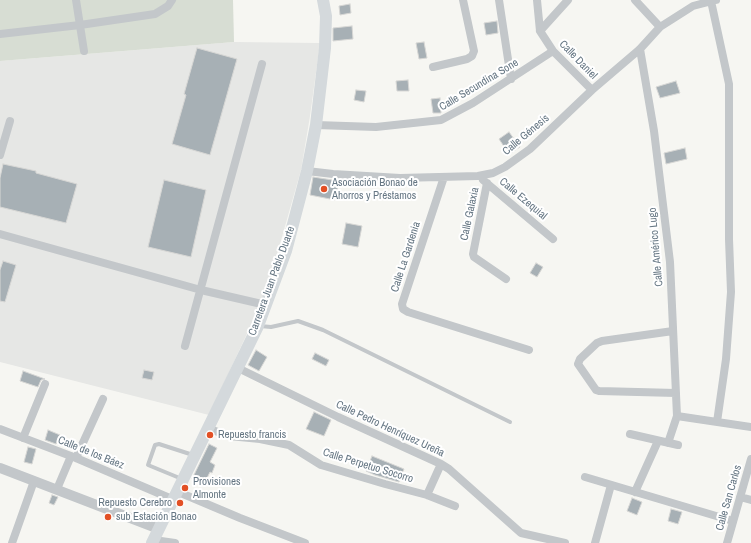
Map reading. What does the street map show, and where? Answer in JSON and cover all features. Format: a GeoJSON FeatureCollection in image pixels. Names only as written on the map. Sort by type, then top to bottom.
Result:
{"type":"FeatureCollection","features":[{"type":"Feature","properties":{"kind":"main road","name":"Carretera Juan Pablo Duarte"},"geometry":{"type":"LineString","coordinates":[[155,537],[174,495],[258,326],[286,251],[307,171],[316,125],[325,48],[326,16],[323,0]]}},
{"type":"Feature","properties":{"kind":"street"},"geometry":{"type":"LineString","coordinates":[[76,0],[84,51]]}},
{"type":"Feature","properties":{"kind":"street"},"geometry":{"type":"LineString","coordinates":[[0,34],[80,25],[155,14],[168,6],[172,0]]}},
{"type":"Feature","properties":{"kind":"street"},"geometry":{"type":"LineString","coordinates":[[433,67],[468,59],[472,56],[474,51],[463,0]]}},
{"type":"Feature","properties":{"kind":"street"},"geometry":{"type":"LineString","coordinates":[[499,0],[511,79]]}},
{"type":"Feature","properties":{"kind":"street","name":"Calle Daniel"},"geometry":{"type":"LineString","coordinates":[[537,0],[540,31],[553,51],[592,90]]}},
{"type":"Feature","properties":{"kind":"street"},"geometry":{"type":"LineString","coordinates":[[540,31],[568,0]]}},
{"type":"Feature","properties":{"kind":"street"},"geometry":{"type":"LineString","coordinates":[[634,0],[660,27]]}},
{"type":"Feature","properties":{"kind":"street"},"geometry":{"type":"LineString","coordinates":[[714,1],[729,84],[729,239],[731,292],[726,359],[717,422]]}},
{"type":"Feature","properties":{"kind":"street","name":"Calle Génesis"},"geometry":{"type":"LineString","coordinates":[[307,171],[385,177],[478,176],[493,173],[505,167],[530,149],[592,90],[640,49],[660,27],[693,6],[714,1]]}},
{"type":"Feature","properties":{"kind":"street","name":"Calle Américo Lugo"},"geometry":{"type":"LineString","coordinates":[[640,49],[654,131],[670,262],[676,416],[668,443]]}},
{"type":"Feature","properties":{"kind":"street","name":"Calle Secundina Sone"},"geometry":{"type":"LineString","coordinates":[[316,125],[376,128],[441,120],[474,103],[553,51]]}},
{"type":"Feature","properties":{"kind":"street"},"geometry":{"type":"LineString","coordinates":[[185,346],[262,64]]}},
{"type":"Feature","properties":{"kind":"street"},"geometry":{"type":"LineString","coordinates":[[0,156],[10,121]]}},
{"type":"Feature","properties":{"kind":"street","name":"Calle Ezequial"},"geometry":{"type":"LineString","coordinates":[[478,176],[554,239]]}},
{"type":"Feature","properties":{"kind":"street","name":"Calle La Gardenia"},"geometry":{"type":"LineString","coordinates":[[444,177],[402,304],[403,310],[529,350]]}},
{"type":"Feature","properties":{"kind":"street","name":"Calle Galaxia"},"geometry":{"type":"LineString","coordinates":[[487,184],[473,254],[474,257],[506,279]]}},
{"type":"Feature","properties":{"kind":"street"},"geometry":{"type":"LineString","coordinates":[[0,234],[201,290],[266,305]]}},
{"type":"Feature","properties":{"kind":"street"},"geometry":{"type":"LineString","coordinates":[[673,331],[602,341],[597,343],[580,359],[578,364],[596,390],[599,391],[676,393]]}},
{"type":"Feature","properties":{"kind":"street","name":"Calle Pedro Henríquez Ureña"},"geometry":{"type":"LineString","coordinates":[[238,368],[338,417],[441,464],[449,469],[521,533],[564,543]]}},
{"type":"Feature","properties":{"kind":"street"},"geometry":{"type":"LineString","coordinates":[[23,438],[45,384]]}},
{"type":"Feature","properties":{"kind":"street"},"geometry":{"type":"LineString","coordinates":[[58,489],[103,399]]}},
{"type":"Feature","properties":{"kind":"street"},"geometry":{"type":"LineString","coordinates":[[676,416],[751,427]]}},
{"type":"Feature","properties":{"kind":"street","name":"Calle Perpetuo Socorro"},"geometry":{"type":"LineString","coordinates":[[207,428],[229,436],[260,439],[289,446],[321,465],[427,495],[455,506]]}},
{"type":"Feature","properties":{"kind":"street","name":"Calle de los Báez"},"geometry":{"type":"LineString","coordinates":[[0,429],[305,543]]}},
{"type":"Feature","properties":{"kind":"street"},"geometry":{"type":"LineString","coordinates":[[630,434],[678,445]]}},
{"type":"Feature","properties":{"kind":"street"},"geometry":{"type":"LineString","coordinates":[[635,492],[658,441]]}},
{"type":"Feature","properties":{"kind":"street","name":"Calle San Carlos"},"geometry":{"type":"LineString","coordinates":[[727,543],[751,459]]}},
{"type":"Feature","properties":{"kind":"street"},"geometry":{"type":"LineString","coordinates":[[427,495],[441,464]]}},
{"type":"Feature","properties":{"kind":"street"},"geometry":{"type":"LineString","coordinates":[[0,468],[58,489],[155,537],[175,543]]}},
{"type":"Feature","properties":{"kind":"street"},"geometry":{"type":"LineString","coordinates":[[585,477],[733,521]]}},
{"type":"Feature","properties":{"kind":"street"},"geometry":{"type":"LineString","coordinates":[[12,543],[34,481]]}},
{"type":"Feature","properties":{"kind":"street"},"geometry":{"type":"LineString","coordinates":[[595,543],[611,485]]}},
{"type":"Feature","properties":{"kind":"street"},"geometry":{"type":"LineString","coordinates":[[740,497],[751,500]]}},
{"type":"Feature","properties":{"kind":"lane"},"geometry":{"type":"LineString","coordinates":[[258,326],[271,327],[298,321],[323,330],[510,422]]}},
{"type":"Feature","properties":{"kind":"lane"},"geometry":{"type":"LineString","coordinates":[[182,479],[148,465],[155,445],[159,444],[194,456]]}},
{"type":"Feature","properties":{"kind":"shaded area"},"geometry":{"type":"Polygon","coordinates":[[[0,0],[233,0],[234,42],[0,61],[0,0]]]}},
{"type":"Feature","properties":{"kind":"shaded area"},"geometry":{"type":"Polygon","coordinates":[[[234,42],[320,43],[301,170],[266,293],[209,415],[0,362],[0,61],[234,42]]]}},
{"type":"Feature","properties":{"kind":"building"},"geometry":{"type":"Polygon","coordinates":[[[350,4],[351,13],[340,15],[339,6],[350,4]]]}},
{"type":"Feature","properties":{"kind":"building"},"geometry":{"type":"Polygon","coordinates":[[[497,21],[498,33],[486,35],[484,23],[497,21]]]}},
{"type":"Feature","properties":{"kind":"building"},"geometry":{"type":"Polygon","coordinates":[[[352,26],[353,39],[333,41],[333,28],[352,26]]]}},
{"type":"Feature","properties":{"kind":"building"},"geometry":{"type":"Polygon","coordinates":[[[424,42],[427,58],[419,59],[416,43],[424,42]]]}},
{"type":"Feature","properties":{"kind":"building"},"geometry":{"type":"Polygon","coordinates":[[[197,48],[237,59],[210,155],[172,144],[197,48]]]}},
{"type":"Feature","properties":{"kind":"building"},"geometry":{"type":"Polygon","coordinates":[[[408,80],[409,91],[397,91],[396,81],[408,80]]]}},
{"type":"Feature","properties":{"kind":"building"},"geometry":{"type":"Polygon","coordinates":[[[676,81],[680,93],[660,98],[656,87],[676,81]]]}},
{"type":"Feature","properties":{"kind":"building"},"geometry":{"type":"Polygon","coordinates":[[[356,90],[366,91],[364,102],[354,100],[356,90]]]}},
{"type":"Feature","properties":{"kind":"building"},"geometry":{"type":"Polygon","coordinates":[[[440,98],[441,113],[433,113],[431,99],[440,98]]]}},
{"type":"Feature","properties":{"kind":"building"},"geometry":{"type":"Polygon","coordinates":[[[509,132],[520,147],[509,154],[499,139],[509,132]]]}},
{"type":"Feature","properties":{"kind":"building"},"geometry":{"type":"Polygon","coordinates":[[[685,148],[687,159],[666,164],[664,153],[685,148]]]}},
{"type":"Feature","properties":{"kind":"building"},"geometry":{"type":"Polygon","coordinates":[[[3,164],[36,171],[36,173],[77,184],[66,223],[0,207],[0,178],[3,164]]]}},
{"type":"Feature","properties":{"kind":"building"},"geometry":{"type":"Polygon","coordinates":[[[313,177],[339,181],[335,200],[310,195],[313,177]]]}},
{"type":"Feature","properties":{"kind":"building"},"geometry":{"type":"Polygon","coordinates":[[[164,180],[206,190],[191,257],[148,247],[164,180]]]}},
{"type":"Feature","properties":{"kind":"building"},"geometry":{"type":"Polygon","coordinates":[[[346,223],[362,226],[358,247],[342,244],[346,223]]]}},
{"type":"Feature","properties":{"kind":"building"},"geometry":{"type":"Polygon","coordinates":[[[3,261],[16,265],[5,302],[0,301],[0,270],[3,261]]]}},
{"type":"Feature","properties":{"kind":"building"},"geometry":{"type":"Polygon","coordinates":[[[536,263],[543,267],[537,277],[530,273],[536,263]]]}},
{"type":"Feature","properties":{"kind":"building"},"geometry":{"type":"Polygon","coordinates":[[[256,350],[267,357],[259,371],[248,365],[256,350]]]}},
{"type":"Feature","properties":{"kind":"building"},"geometry":{"type":"Polygon","coordinates":[[[315,353],[329,360],[326,366],[312,359],[315,353]]]}},
{"type":"Feature","properties":{"kind":"building"},"geometry":{"type":"Polygon","coordinates":[[[144,370],[154,372],[152,380],[142,378],[144,370]]]}},
{"type":"Feature","properties":{"kind":"building"},"geometry":{"type":"Polygon","coordinates":[[[23,371],[45,379],[41,380],[38,387],[20,381],[23,371]]]}},
{"type":"Feature","properties":{"kind":"building"},"geometry":{"type":"Polygon","coordinates":[[[314,412],[331,420],[324,436],[306,429],[314,412]]]}},
{"type":"Feature","properties":{"kind":"building"},"geometry":{"type":"Polygon","coordinates":[[[48,430],[60,435],[56,444],[45,440],[48,430]]]}},
{"type":"Feature","properties":{"kind":"building"},"geometry":{"type":"Polygon","coordinates":[[[209,444],[217,448],[210,462],[215,465],[212,473],[210,472],[204,484],[192,479],[209,444]]]}},
{"type":"Feature","properties":{"kind":"building"},"geometry":{"type":"Polygon","coordinates":[[[28,447],[36,449],[32,464],[24,462],[28,447]]]}},
{"type":"Feature","properties":{"kind":"building"},"geometry":{"type":"Polygon","coordinates":[[[372,456],[404,469],[399,482],[366,471],[372,456]]]}},
{"type":"Feature","properties":{"kind":"building"},"geometry":{"type":"Polygon","coordinates":[[[52,495],[58,497],[54,505],[49,503],[52,495]]]}},
{"type":"Feature","properties":{"kind":"building"},"geometry":{"type":"Polygon","coordinates":[[[632,498],[642,502],[637,515],[627,511],[632,498]]]}},
{"type":"Feature","properties":{"kind":"building"},"geometry":{"type":"Polygon","coordinates":[[[671,509],[682,512],[678,524],[668,521],[671,509]]]}},
{"type":"Feature","properties":{"kind":"place","name":"Asociación Bonao de Ahorros y Préstamos"},"geometry":{"type":"Point","coordinates":[324,189]}},
{"type":"Feature","properties":{"kind":"place","name":"Repuesto francis"},"geometry":{"type":"Point","coordinates":[210,435]}},
{"type":"Feature","properties":{"kind":"place","name":"Provisiones Almonte"},"geometry":{"type":"Point","coordinates":[185,488]}},
{"type":"Feature","properties":{"kind":"place","name":"Repuesto Cerebro"},"geometry":{"type":"Point","coordinates":[180,503]}},
{"type":"Feature","properties":{"kind":"place","name":"sub Estación Bonao"},"geometry":{"type":"Point","coordinates":[108,517]}}]}
